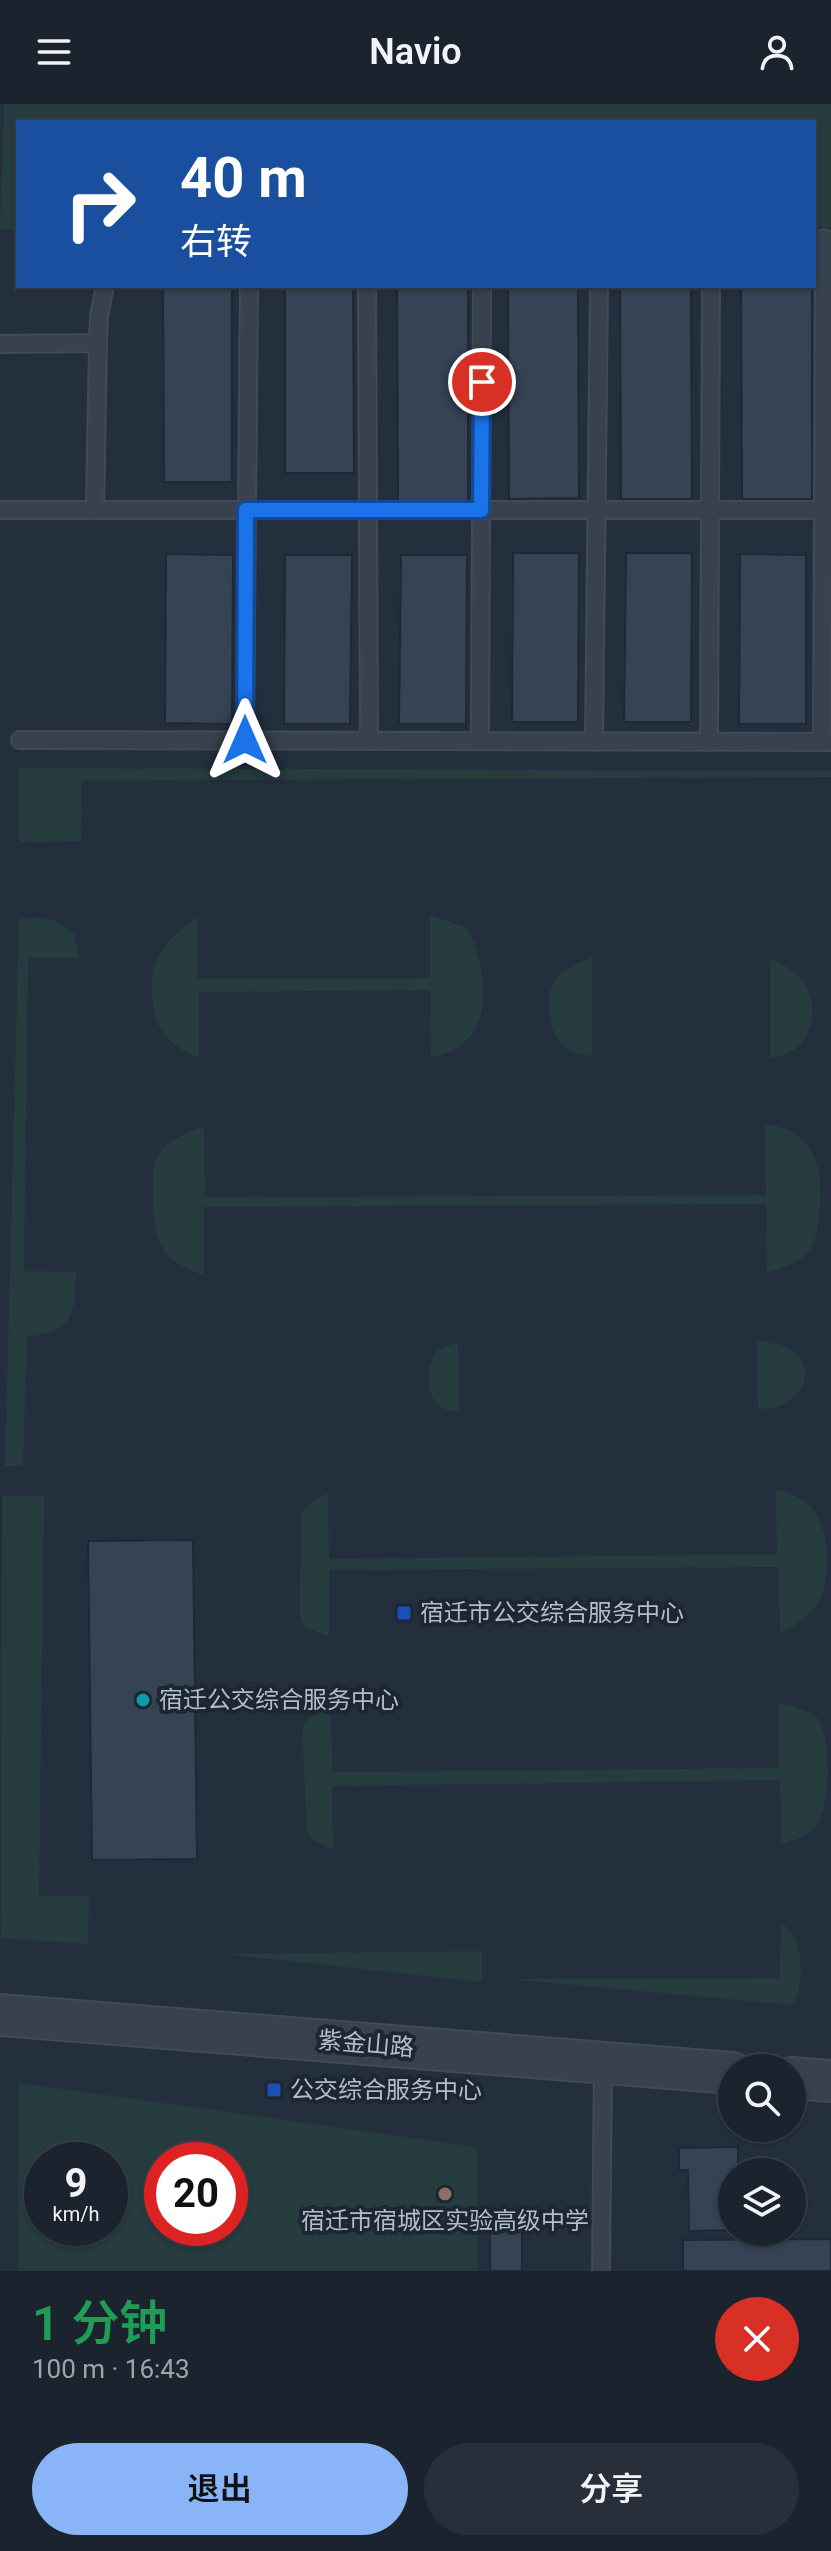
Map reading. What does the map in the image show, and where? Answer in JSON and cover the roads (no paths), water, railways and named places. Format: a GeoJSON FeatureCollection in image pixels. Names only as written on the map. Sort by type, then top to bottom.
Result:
{"type":"FeatureCollection","features":[{"type":"Feature","properties":{"kind":"street","name":"紫金山路"},"geometry":{"type":"LineString","coordinates":[[0,2015],[718,2072]]}},
{"type":"Feature","properties":{"kind":"street"},"geometry":{"type":"LineString","coordinates":[[806,2079],[831,2081]]}},
{"type":"Feature","properties":{"kind":"lane"},"geometry":{"type":"LineString","coordinates":[[20,740],[826,742],[823,238]]}},
{"type":"Feature","properties":{"kind":"lane"},"geometry":{"type":"LineString","coordinates":[[95,510],[99,316],[105,288]]}},
{"type":"Feature","properties":{"kind":"lane"},"geometry":{"type":"LineString","coordinates":[[245,740],[249,288]]}},
{"type":"Feature","properties":{"kind":"lane"},"geometry":{"type":"LineString","coordinates":[[367,288],[369,741]]}},
{"type":"Feature","properties":{"kind":"lane"},"geometry":{"type":"LineString","coordinates":[[480,741],[482,288]]}},
{"type":"Feature","properties":{"kind":"lane"},"geometry":{"type":"LineString","coordinates":[[594,742],[599,288]]}},
{"type":"Feature","properties":{"kind":"lane"},"geometry":{"type":"LineString","coordinates":[[709,742],[711,288]]}},
{"type":"Feature","properties":{"kind":"lane"},"geometry":{"type":"LineString","coordinates":[[0,344],[98,343]]}},
{"type":"Feature","properties":{"kind":"lane"},"geometry":{"type":"LineString","coordinates":[[0,510],[827,510]]}},
{"type":"Feature","properties":{"kind":"lane"},"geometry":{"type":"LineString","coordinates":[[601,2271],[603,2063]]}},
{"type":"Feature","properties":{"kind":"place","name":"宿迁市公交综合服务中心"},"geometry":{"type":"Point","coordinates":[404,1613]}},
{"type":"Feature","properties":{"kind":"place","name":"宿迁公交综合服务中心"},"geometry":{"type":"Point","coordinates":[143,1700]}},
{"type":"Feature","properties":{"kind":"place","name":"公交综合服务中心"},"geometry":{"type":"Point","coordinates":[274,2090]}},
{"type":"Feature","properties":{"kind":"place","name":"宿迁市宿城区实验高级中学"},"geometry":{"type":"Point","coordinates":[445,2194]}}]}
